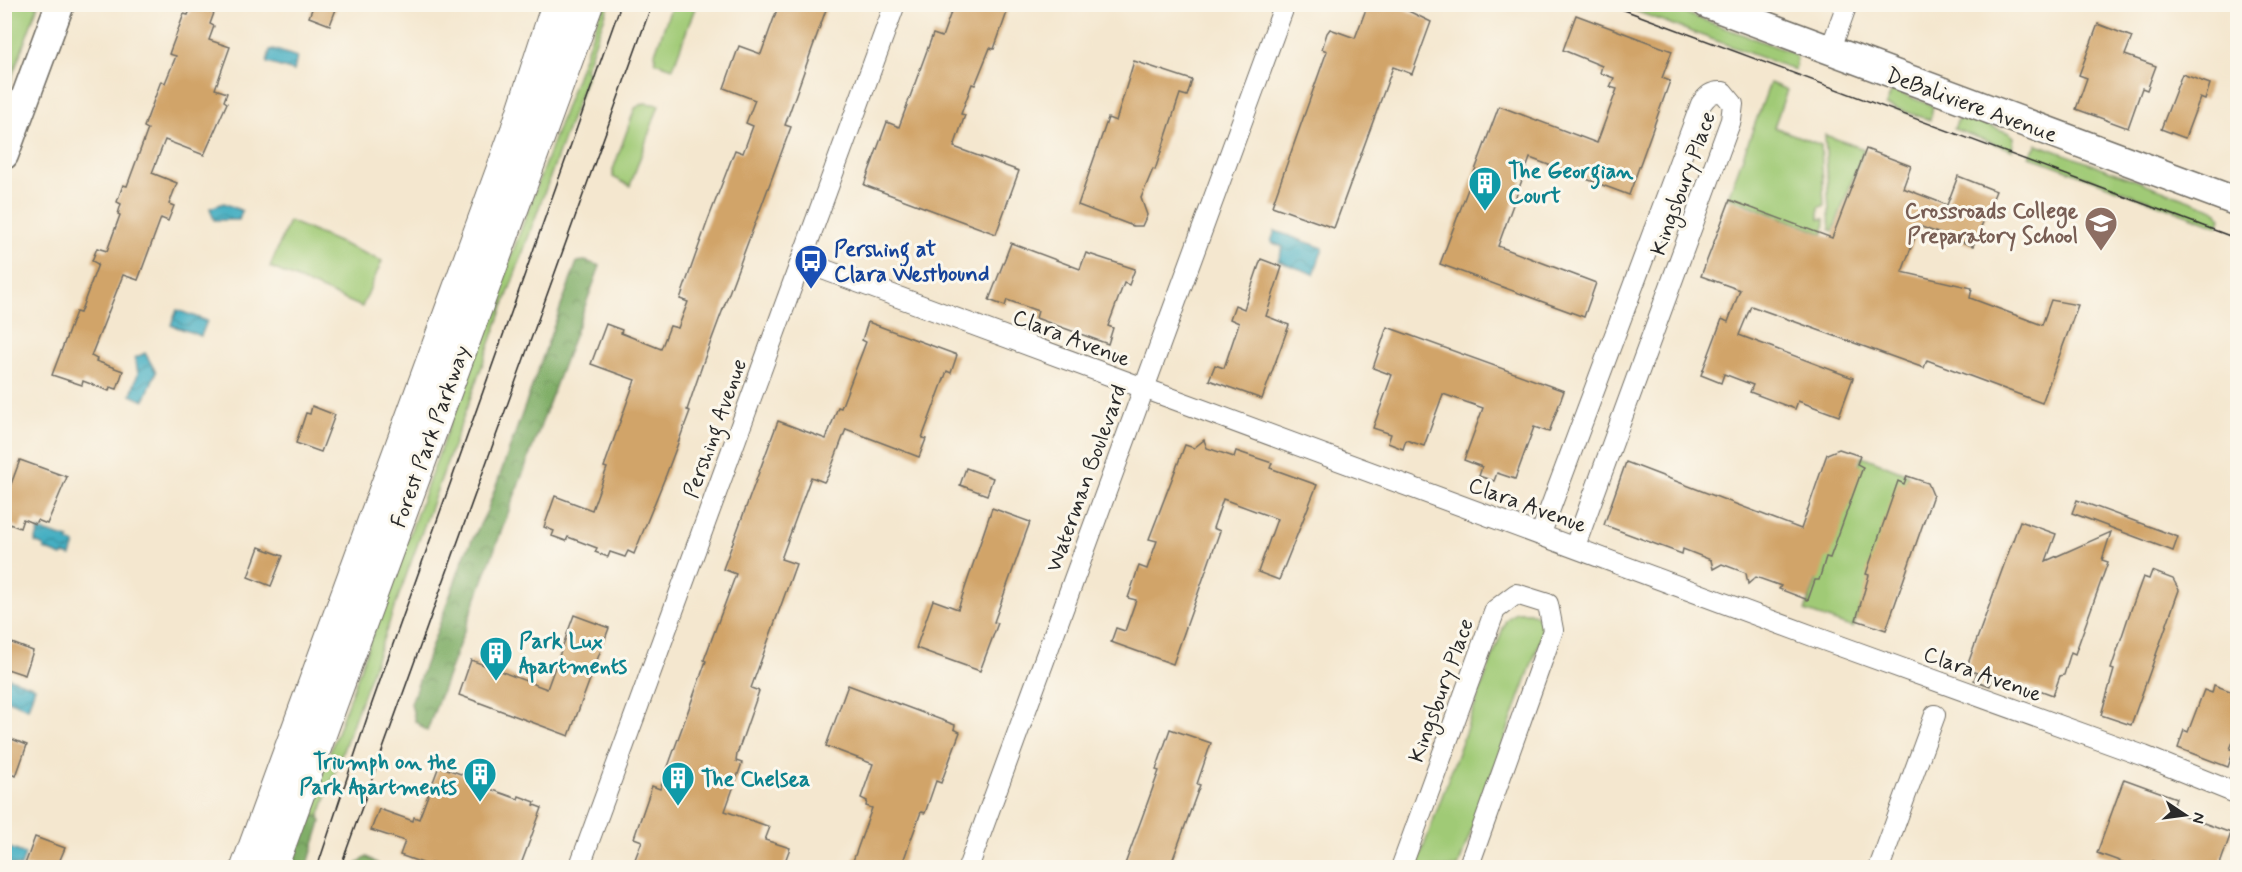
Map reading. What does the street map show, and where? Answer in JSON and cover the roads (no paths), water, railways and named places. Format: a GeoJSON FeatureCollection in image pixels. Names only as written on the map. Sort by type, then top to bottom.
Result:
{"type":"FeatureCollection","features":[{"type":"Feature","properties":{"kind":"main road"},"geometry":{"type":"LineString","coordinates":[[4,155],[60,4]]}},
{"type":"Feature","properties":{"kind":"main road","name":"Forest Park Parkway"},"geometry":{"type":"LineString","coordinates":[[247,867],[513,141],[558,4]]}},
{"type":"Feature","properties":{"kind":"main road","name":"Forest Park Parkway"},"geometry":{"type":"LineString","coordinates":[[271,867],[587,4]]}},
{"type":"Feature","properties":{"kind":"main road","name":"DeBaliviere Avenue"},"geometry":{"type":"LineString","coordinates":[[1707,4],[2238,202]]}},
{"type":"Feature","properties":{"kind":"street","name":"Pershing Avenue"},"geometry":{"type":"LineString","coordinates":[[579,867],[895,4]]}},
{"type":"Feature","properties":{"kind":"street","name":"Waterman Boulevard"},"geometry":{"type":"LineString","coordinates":[[968,867],[1285,4]]}},
{"type":"Feature","properties":{"kind":"street"},"geometry":{"type":"LineString","coordinates":[[1830,51],[1847,4]]}},
{"type":"Feature","properties":{"kind":"street","name":"Kingsbury Place"},"geometry":{"type":"LineString","coordinates":[[1541,533],[1701,104],[1707,95],[1715,91],[1723,92],[1733,104],[1731,120],[1575,546]]}},
{"type":"Feature","properties":{"kind":"street","name":"Clara Avenue"},"geometry":{"type":"LineString","coordinates":[[801,261],[1144,389],[1541,533],[1818,638],[2136,753],[2238,794]]}},
{"type":"Feature","properties":{"kind":"street","name":"Kingsbury Place"},"geometry":{"type":"LineString","coordinates":[[1401,867],[1495,610],[1516,594],[1548,604],[1553,630],[1468,867]]}},
{"type":"Feature","properties":{"kind":"street"},"geometry":{"type":"LineString","coordinates":[[1880,867],[1935,715]]}},
{"type":"Feature","properties":{"kind":"water"},"geometry":{"type":"Polygon","coordinates":[[[270,50],[297,57],[294,71],[267,63],[270,50]]]}},
{"type":"Feature","properties":{"kind":"water"},"geometry":{"type":"Polygon","coordinates":[[[224,203],[242,211],[239,220],[214,220],[210,208],[224,203]]]}},
{"type":"Feature","properties":{"kind":"water"},"geometry":{"type":"Polygon","coordinates":[[[1275,231],[1323,248],[1314,274],[1278,261],[1283,247],[1271,242],[1275,231]]]}},
{"type":"Feature","properties":{"kind":"water"},"geometry":{"type":"Polygon","coordinates":[[[177,310],[207,321],[201,336],[171,325],[177,310]]]}},
{"type":"Feature","properties":{"kind":"water"},"geometry":{"type":"Polygon","coordinates":[[[145,353],[156,372],[144,401],[131,395],[138,373],[135,358],[145,353]]]}},
{"type":"Feature","properties":{"kind":"water"},"geometry":{"type":"Polygon","coordinates":[[[39,530],[69,539],[68,541],[75,544],[71,556],[64,554],[62,556],[44,549],[44,546],[35,542],[39,530]]]}},
{"type":"Feature","properties":{"kind":"water"},"geometry":{"type":"Polygon","coordinates":[[[4,676],[35,687],[28,708],[5,699],[4,676]]]}},
{"type":"Feature","properties":{"kind":"water"},"geometry":{"type":"Polygon","coordinates":[[[5,846],[25,854],[21,867],[5,865],[5,846]]]}},
{"type":"Feature","properties":{"kind":"tram line"},"geometry":{"type":"LineString","coordinates":[[317,868],[371,706],[621,4]]}},
{"type":"Feature","properties":{"kind":"tram line"},"geometry":{"type":"LineString","coordinates":[[340,868],[652,4]]}},
{"type":"Feature","properties":{"kind":"tram line"},"geometry":{"type":"LineString","coordinates":[[1608,4],[2238,239]]}},
{"type":"Feature","properties":{"kind":"place","name":"The Georgian Court"},"geometry":{"type":"Point","coordinates":[1485,212]}},
{"type":"Feature","properties":{"kind":"place","name":"Crossroads College Preparatory School"},"geometry":{"type":"Point","coordinates":[2101,252]}},
{"type":"Feature","properties":{"kind":"place","name":"Pershing at Clara Westbound"},"geometry":{"type":"Point","coordinates":[811,290]}},
{"type":"Feature","properties":{"kind":"place","name":"Park Lux Apartments"},"geometry":{"type":"Point","coordinates":[496,682]}},
{"type":"Feature","properties":{"kind":"place","name":"Triumph on the Park Apartments"},"geometry":{"type":"Point","coordinates":[480,803]}},
{"type":"Feature","properties":{"kind":"place","name":"The Chelsea"},"geometry":{"type":"Point","coordinates":[678,807]}}]}
